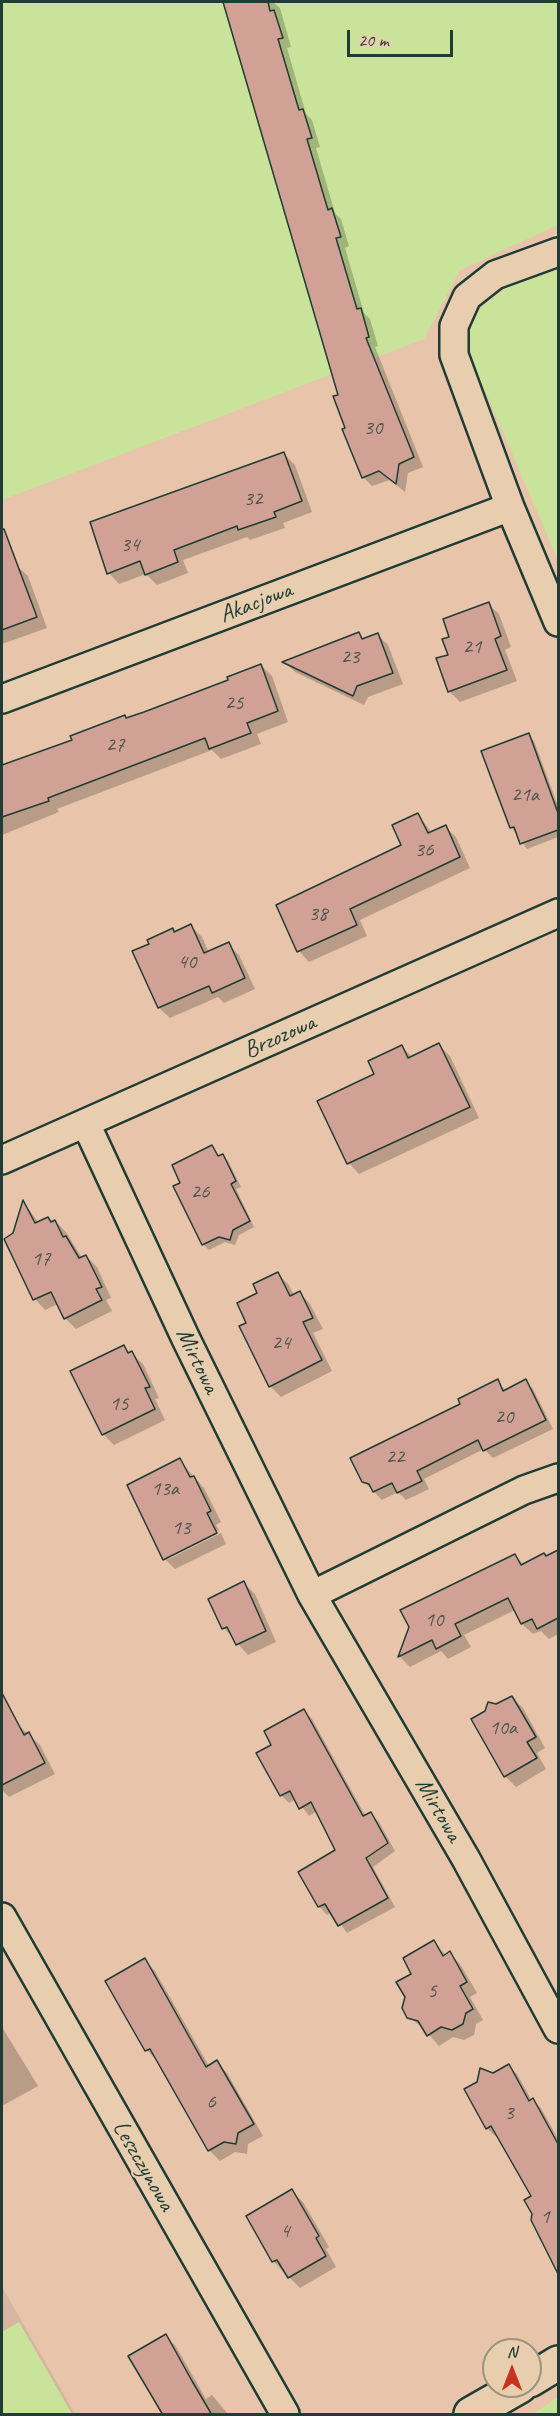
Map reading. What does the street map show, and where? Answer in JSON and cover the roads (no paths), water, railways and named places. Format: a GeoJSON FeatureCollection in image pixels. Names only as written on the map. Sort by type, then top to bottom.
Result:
{"type":"FeatureCollection","features":[{"type":"Feature","properties":{"kind":"street"},"geometry":{"type":"LineString","coordinates":[[558,252],[495,276],[467,297],[454,326],[454,355],[510,507],[558,622]]}},
{"type":"Feature","properties":{"kind":"street","name":"Akacjowa"},"geometry":{"type":"LineString","coordinates":[[2,699],[510,507]]}},
{"type":"Feature","properties":{"kind":"street","name":"Brzozowa"},"geometry":{"type":"LineString","coordinates":[[2,1160],[558,913]]}},
{"type":"Feature","properties":{"kind":"street","name":"Mirtowa"},"geometry":{"type":"LineString","coordinates":[[86,1124],[186,1339],[312,1595],[460,1849],[558,2029]]}},
{"type":"Feature","properties":{"kind":"street"},"geometry":{"type":"LineString","coordinates":[[312,1595],[524,1490],[558,1478]]}},
{"type":"Feature","properties":{"kind":"street","name":"Leszczynowa"},"geometry":{"type":"LineString","coordinates":[[2,1917],[285,2415]]}},
{"type":"Feature","properties":{"kind":"street"},"geometry":{"type":"LineString","coordinates":[[542,2373],[558,2363]]}},
{"type":"Feature","properties":{"kind":"street"},"geometry":{"type":"LineString","coordinates":[[471,2415],[500,2398]]}}]}
